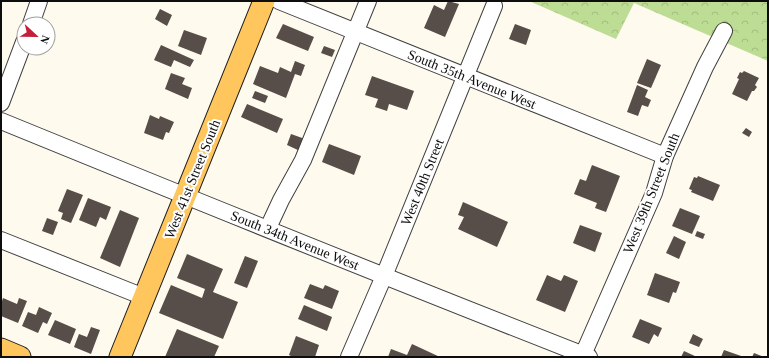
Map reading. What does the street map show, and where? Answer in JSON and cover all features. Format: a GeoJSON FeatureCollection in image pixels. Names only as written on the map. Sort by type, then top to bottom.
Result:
{"type":"FeatureCollection","features":[{"type":"Feature","properties":{"kind":"main road","name":"West 41st Street South"},"geometry":{"type":"LineString","coordinates":[[120,357],[264,1]]}},
{"type":"Feature","properties":{"kind":"main road"},"geometry":{"type":"LineString","coordinates":[[1,349],[20,357]]}},
{"type":"Feature","properties":{"kind":"street"},"geometry":{"type":"LineString","coordinates":[[34,16],[40,1]]}},
{"type":"Feature","properties":{"kind":"street","name":"South 35th Avenue West"},"geometry":{"type":"LineString","coordinates":[[279,1],[665,156]]}},
{"type":"Feature","properties":{"kind":"street"},"geometry":{"type":"LineString","coordinates":[[268,228],[281,200],[303,160],[368,1]]}},
{"type":"Feature","properties":{"kind":"street","name":"West 40th Street"},"geometry":{"type":"LineString","coordinates":[[349,357],[384,276],[494,6]]}},
{"type":"Feature","properties":{"kind":"street","name":"West 39th Street South"},"geometry":{"type":"LineString","coordinates":[[585,356],[654,193],[665,156],[705,67],[724,31]]}},
{"type":"Feature","properties":{"kind":"street"},"geometry":{"type":"LineString","coordinates":[[1,103],[19,56]]}},
{"type":"Feature","properties":{"kind":"street","name":"South 34th Avenue West"},"geometry":{"type":"LineString","coordinates":[[1,121],[585,356]]}},
{"type":"Feature","properties":{"kind":"street"},"geometry":{"type":"LineString","coordinates":[[1,240],[144,297]]}},
{"type":"Feature","properties":{"kind":"green space"},"geometry":{"type":"Polygon","coordinates":[[[529,1],[768,1],[768,61],[634,3],[616,39],[529,1]]]}},
{"type":"Feature","properties":{"kind":"building"},"geometry":{"type":"Polygon","coordinates":[[[448,1],[459,4],[445,37],[424,28],[434,5],[444,10],[448,1]]]}},
{"type":"Feature","properties":{"kind":"building"},"geometry":{"type":"Polygon","coordinates":[[[160,9],[172,15],[167,26],[155,19],[160,9]]]}},
{"type":"Feature","properties":{"kind":"building"},"geometry":{"type":"Polygon","coordinates":[[[283,24],[314,37],[308,51],[276,38],[283,24]]]}},
{"type":"Feature","properties":{"kind":"building"},"geometry":{"type":"Polygon","coordinates":[[[515,24],[531,30],[526,45],[509,39],[515,24]]]}},
{"type":"Feature","properties":{"kind":"building"},"geometry":{"type":"Polygon","coordinates":[[[184,30],[207,38],[201,55],[178,46],[184,30]]]}},
{"type":"Feature","properties":{"kind":"building"},"geometry":{"type":"Polygon","coordinates":[[[161,45],[194,60],[190,67],[174,60],[171,67],[154,60],[161,45]]]}},
{"type":"Feature","properties":{"kind":"building"},"geometry":{"type":"Polygon","coordinates":[[[324,46],[335,50],[332,57],[321,53],[324,46]]]}},
{"type":"Feature","properties":{"kind":"building"},"geometry":{"type":"Polygon","coordinates":[[[647,59],[661,65],[651,88],[637,83],[647,59]]]}},
{"type":"Feature","properties":{"kind":"building"},"geometry":{"type":"Polygon","coordinates":[[[295,61],[305,65],[301,76],[295,74],[286,98],[253,84],[260,66],[278,73],[280,67],[291,72],[295,61]]]}},
{"type":"Feature","properties":{"kind":"building"},"geometry":{"type":"Polygon","coordinates":[[[744,71],[759,78],[755,85],[757,87],[754,91],[752,91],[747,101],[732,94],[739,79],[737,78],[740,72],[742,73],[744,71]]]}},
{"type":"Feature","properties":{"kind":"building"},"geometry":{"type":"Polygon","coordinates":[[[171,73],[185,78],[182,84],[192,88],[188,99],[165,89],[171,73]]]}},
{"type":"Feature","properties":{"kind":"building"},"geometry":{"type":"Polygon","coordinates":[[[372,76],[414,91],[407,110],[389,104],[387,111],[375,107],[378,99],[365,95],[372,76]]]}},
{"type":"Feature","properties":{"kind":"building"},"geometry":{"type":"Polygon","coordinates":[[[637,85],[648,90],[645,97],[651,100],[648,107],[642,105],[638,116],[627,112],[637,85]]]}},
{"type":"Feature","properties":{"kind":"building"},"geometry":{"type":"Polygon","coordinates":[[[255,91],[268,96],[265,103],[252,98],[255,91]]]}},
{"type":"Feature","properties":{"kind":"building"},"geometry":{"type":"Polygon","coordinates":[[[247,104],[283,119],[277,133],[241,117],[247,104]]]}},
{"type":"Feature","properties":{"kind":"building"},"geometry":{"type":"Polygon","coordinates":[[[150,115],[159,119],[160,116],[174,122],[169,133],[166,132],[163,140],[144,133],[150,115]]]}},
{"type":"Feature","properties":{"kind":"building"},"geometry":{"type":"Polygon","coordinates":[[[746,128],[752,132],[749,137],[742,133],[746,128]]]}},
{"type":"Feature","properties":{"kind":"building"},"geometry":{"type":"Polygon","coordinates":[[[291,134],[305,139],[300,151],[287,145],[291,134]]]}},
{"type":"Feature","properties":{"kind":"building"},"geometry":{"type":"Polygon","coordinates":[[[329,144],[361,156],[354,175],[322,162],[329,144]]]}},
{"type":"Feature","properties":{"kind":"building"},"geometry":{"type":"Polygon","coordinates":[[[592,165],[620,176],[606,212],[595,208],[597,203],[574,194],[580,179],[586,181],[592,165]]]}},
{"type":"Feature","properties":{"kind":"building"},"geometry":{"type":"Polygon","coordinates":[[[698,176],[720,185],[713,201],[691,192],[692,190],[689,189],[694,177],[697,178],[698,176]]]}},
{"type":"Feature","properties":{"kind":"building"},"geometry":{"type":"Polygon","coordinates":[[[67,189],[83,195],[71,223],[61,219],[63,213],[58,211],[67,189]]]}},
{"type":"Feature","properties":{"kind":"building"},"geometry":{"type":"Polygon","coordinates":[[[88,198],[111,207],[106,220],[100,217],[96,227],[79,220],[88,198]]]}},
{"type":"Feature","properties":{"kind":"building"},"geometry":{"type":"Polygon","coordinates":[[[463,202],[508,222],[497,247],[458,229],[464,217],[458,215],[463,202]]]}},
{"type":"Feature","properties":{"kind":"building"},"geometry":{"type":"Polygon","coordinates":[[[680,208],[700,216],[692,234],[672,226],[680,208]]]}},
{"type":"Feature","properties":{"kind":"building"},"geometry":{"type":"Polygon","coordinates":[[[120,210],[139,218],[120,267],[100,258],[120,210]]]}},
{"type":"Feature","properties":{"kind":"building"},"geometry":{"type":"Polygon","coordinates":[[[47,218],[58,222],[53,235],[42,231],[47,218]]]}},
{"type":"Feature","properties":{"kind":"building"},"geometry":{"type":"Polygon","coordinates":[[[580,225],[602,233],[595,252],[573,243],[580,225]]]}},
{"type":"Feature","properties":{"kind":"building"},"geometry":{"type":"Polygon","coordinates":[[[697,231],[705,234],[703,239],[695,236],[697,231]]]}},
{"type":"Feature","properties":{"kind":"building"},"geometry":{"type":"Polygon","coordinates":[[[674,236],[686,242],[679,259],[666,253],[674,236]]]}},
{"type":"Feature","properties":{"kind":"building"},"geometry":{"type":"Polygon","coordinates":[[[187,254],[223,269],[213,292],[238,302],[223,339],[159,313],[171,285],[202,298],[205,289],[177,278],[187,254]]]}},
{"type":"Feature","properties":{"kind":"building"},"geometry":{"type":"Polygon","coordinates":[[[245,256],[258,261],[247,288],[234,283],[245,256]]]}},
{"type":"Feature","properties":{"kind":"building"},"geometry":{"type":"Polygon","coordinates":[[[655,273],[680,282],[676,293],[673,292],[669,303],[647,295],[655,273]]]}},
{"type":"Feature","properties":{"kind":"building"},"geometry":{"type":"Polygon","coordinates":[[[547,275],[561,281],[564,275],[578,281],[565,312],[536,300],[547,275]]]}},
{"type":"Feature","properties":{"kind":"building"},"geometry":{"type":"Polygon","coordinates":[[[310,284],[323,289],[325,285],[339,291],[332,309],[304,298],[310,284]]]}},
{"type":"Feature","properties":{"kind":"building"},"geometry":{"type":"Polygon","coordinates":[[[3,298],[17,304],[19,298],[27,301],[18,323],[1,316],[1,304],[3,298]]]}},
{"type":"Feature","properties":{"kind":"building"},"geometry":{"type":"Polygon","coordinates":[[[304,305],[332,317],[327,331],[298,319],[304,305]]]}},
{"type":"Feature","properties":{"kind":"building"},"geometry":{"type":"Polygon","coordinates":[[[39,307],[52,313],[47,324],[43,322],[38,333],[22,326],[28,312],[36,315],[39,307]]]}},
{"type":"Feature","properties":{"kind":"building"},"geometry":{"type":"Polygon","coordinates":[[[640,319],[662,328],[658,337],[654,334],[649,344],[632,337],[640,319]]]}},
{"type":"Feature","properties":{"kind":"building"},"geometry":{"type":"Polygon","coordinates":[[[55,320],[76,329],[70,344],[48,335],[55,320]]]}},
{"type":"Feature","properties":{"kind":"building"},"geometry":{"type":"Polygon","coordinates":[[[91,327],[100,330],[91,354],[74,347],[79,334],[87,337],[91,327]]]}},
{"type":"Feature","properties":{"kind":"building"},"geometry":{"type":"Polygon","coordinates":[[[177,329],[219,346],[214,357],[165,357],[177,329]]]}},
{"type":"Feature","properties":{"kind":"building"},"geometry":{"type":"Polygon","coordinates":[[[693,334],[703,339],[699,347],[689,343],[693,334]]]}},
{"type":"Feature","properties":{"kind":"building"},"geometry":{"type":"Polygon","coordinates":[[[296,336],[319,345],[315,357],[293,357],[289,355],[296,336]]]}},
{"type":"Feature","properties":{"kind":"building"},"geometry":{"type":"Polygon","coordinates":[[[412,344],[440,357],[388,357],[391,349],[407,355],[412,344]]]}},
{"type":"Feature","properties":{"kind":"building"},"geometry":{"type":"Polygon","coordinates":[[[724,350],[744,357],[721,357],[724,350]]]}},
{"type":"Feature","properties":{"kind":"building"},"geometry":{"type":"Polygon","coordinates":[[[684,351],[697,357],[681,357],[684,351]]]}},
{"type":"Feature","properties":{"kind":"building"},"geometry":{"type":"Polygon","coordinates":[[[754,353],[764,357],[752,357],[754,353]]]}}]}
